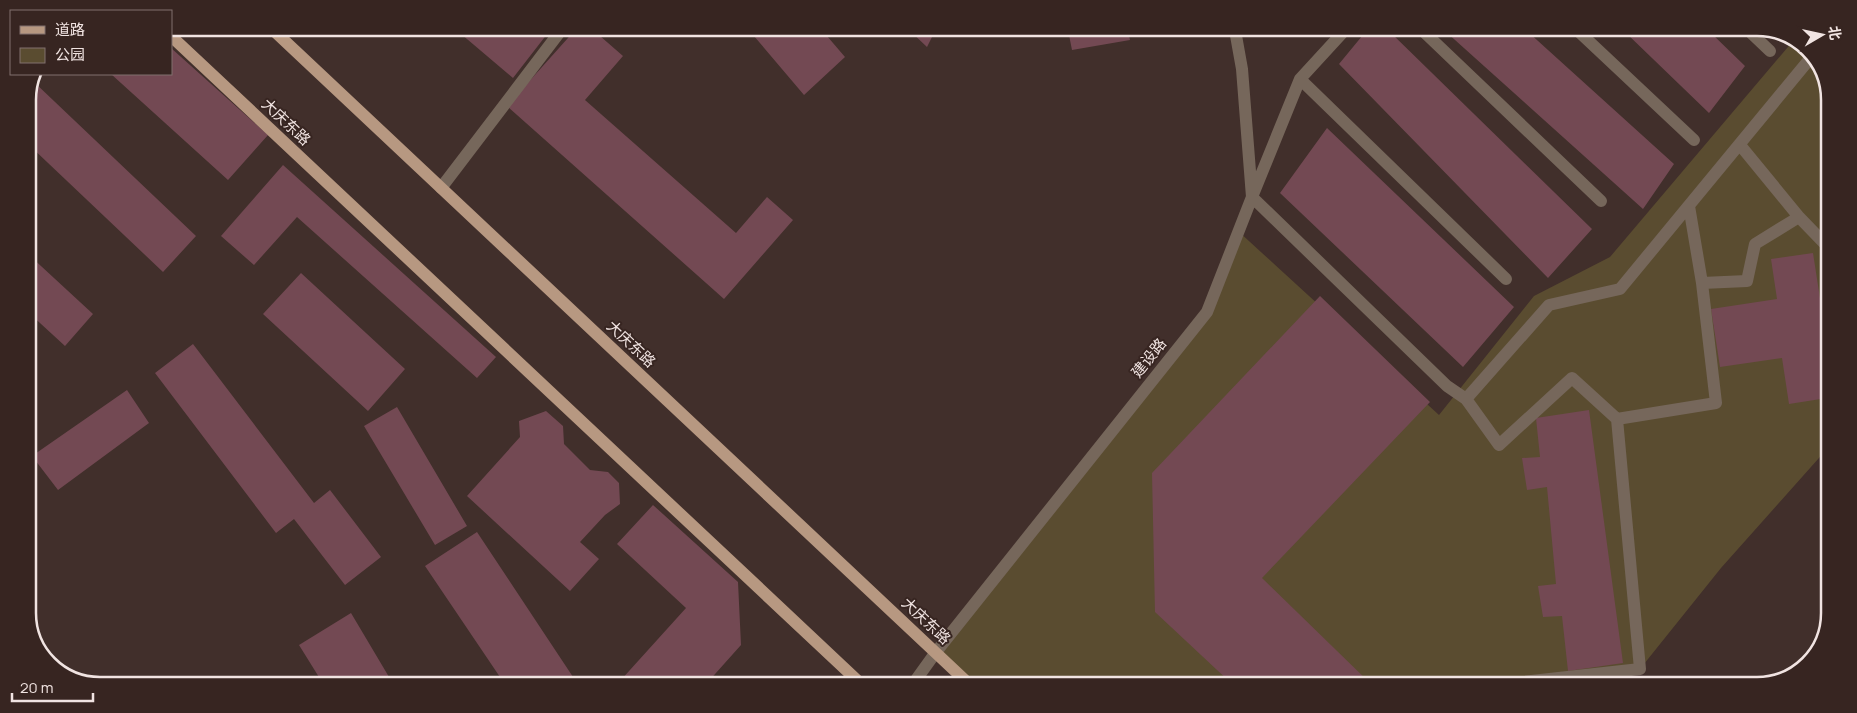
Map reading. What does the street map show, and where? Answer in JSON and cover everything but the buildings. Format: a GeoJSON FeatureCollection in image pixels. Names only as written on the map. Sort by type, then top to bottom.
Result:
{"type":"FeatureCollection","features":[{"type":"Feature","properties":{"kind":"main road","name":"大庆东路"},"geometry":{"type":"LineString","coordinates":[[280,36],[962,677]]}},
{"type":"Feature","properties":{"kind":"main road","name":"大庆东路"},"geometry":{"type":"LineString","coordinates":[[172,37],[854,677]]}},
{"type":"Feature","properties":{"kind":"street"},"geometry":{"type":"LineString","coordinates":[[441,188],[557,36]]}},
{"type":"Feature","properties":{"kind":"street","name":"建设路"},"geometry":{"type":"LineString","coordinates":[[918,677],[1207,312],[1252,196],[1242,69],[1236,36]]}},
{"type":"Feature","properties":{"kind":"street"},"geometry":{"type":"LineString","coordinates":[[1340,36],[1300,79],[1252,196],[1447,386],[1466,400],[1499,445],[1572,378],[1617,419],[1640,669],[1568,677]]}},
{"type":"Feature","properties":{"kind":"street"},"geometry":{"type":"LineString","coordinates":[[1428,36],[1601,201]]}},
{"type":"Feature","properties":{"kind":"street"},"geometry":{"type":"LineString","coordinates":[[1583,36],[1694,140]]}},
{"type":"Feature","properties":{"kind":"street"},"geometry":{"type":"LineString","coordinates":[[1754,36],[1770,51]]}},
{"type":"Feature","properties":{"kind":"street"},"geometry":{"type":"LineString","coordinates":[[1466,400],[1549,305],[1620,289],[1808,62]]}},
{"type":"Feature","properties":{"kind":"street"},"geometry":{"type":"LineString","coordinates":[[1300,79],[1506,279]]}},
{"type":"Feature","properties":{"kind":"street"},"geometry":{"type":"LineString","coordinates":[[1740,144],[1799,217],[1821,240]]}},
{"type":"Feature","properties":{"kind":"street"},"geometry":{"type":"LineString","coordinates":[[1617,419],[1716,403],[1702,283],[1689,206]]}},
{"type":"Feature","properties":{"kind":"street"},"geometry":{"type":"LineString","coordinates":[[1702,283],[1747,281],[1756,244],[1799,217]]}},
{"type":"Feature","properties":{"kind":"green space"},"geometry":{"type":"Polygon","coordinates":[[[1789,45],[1797,50],[1797,60],[1808,61],[1816,76],[1821,96],[1821,456],[1721,568],[1640,669],[1580,677],[962,677],[936,652],[1207,312],[1238,231],[1439,415],[1534,296],[1610,257],[1789,45]]]}}]}
